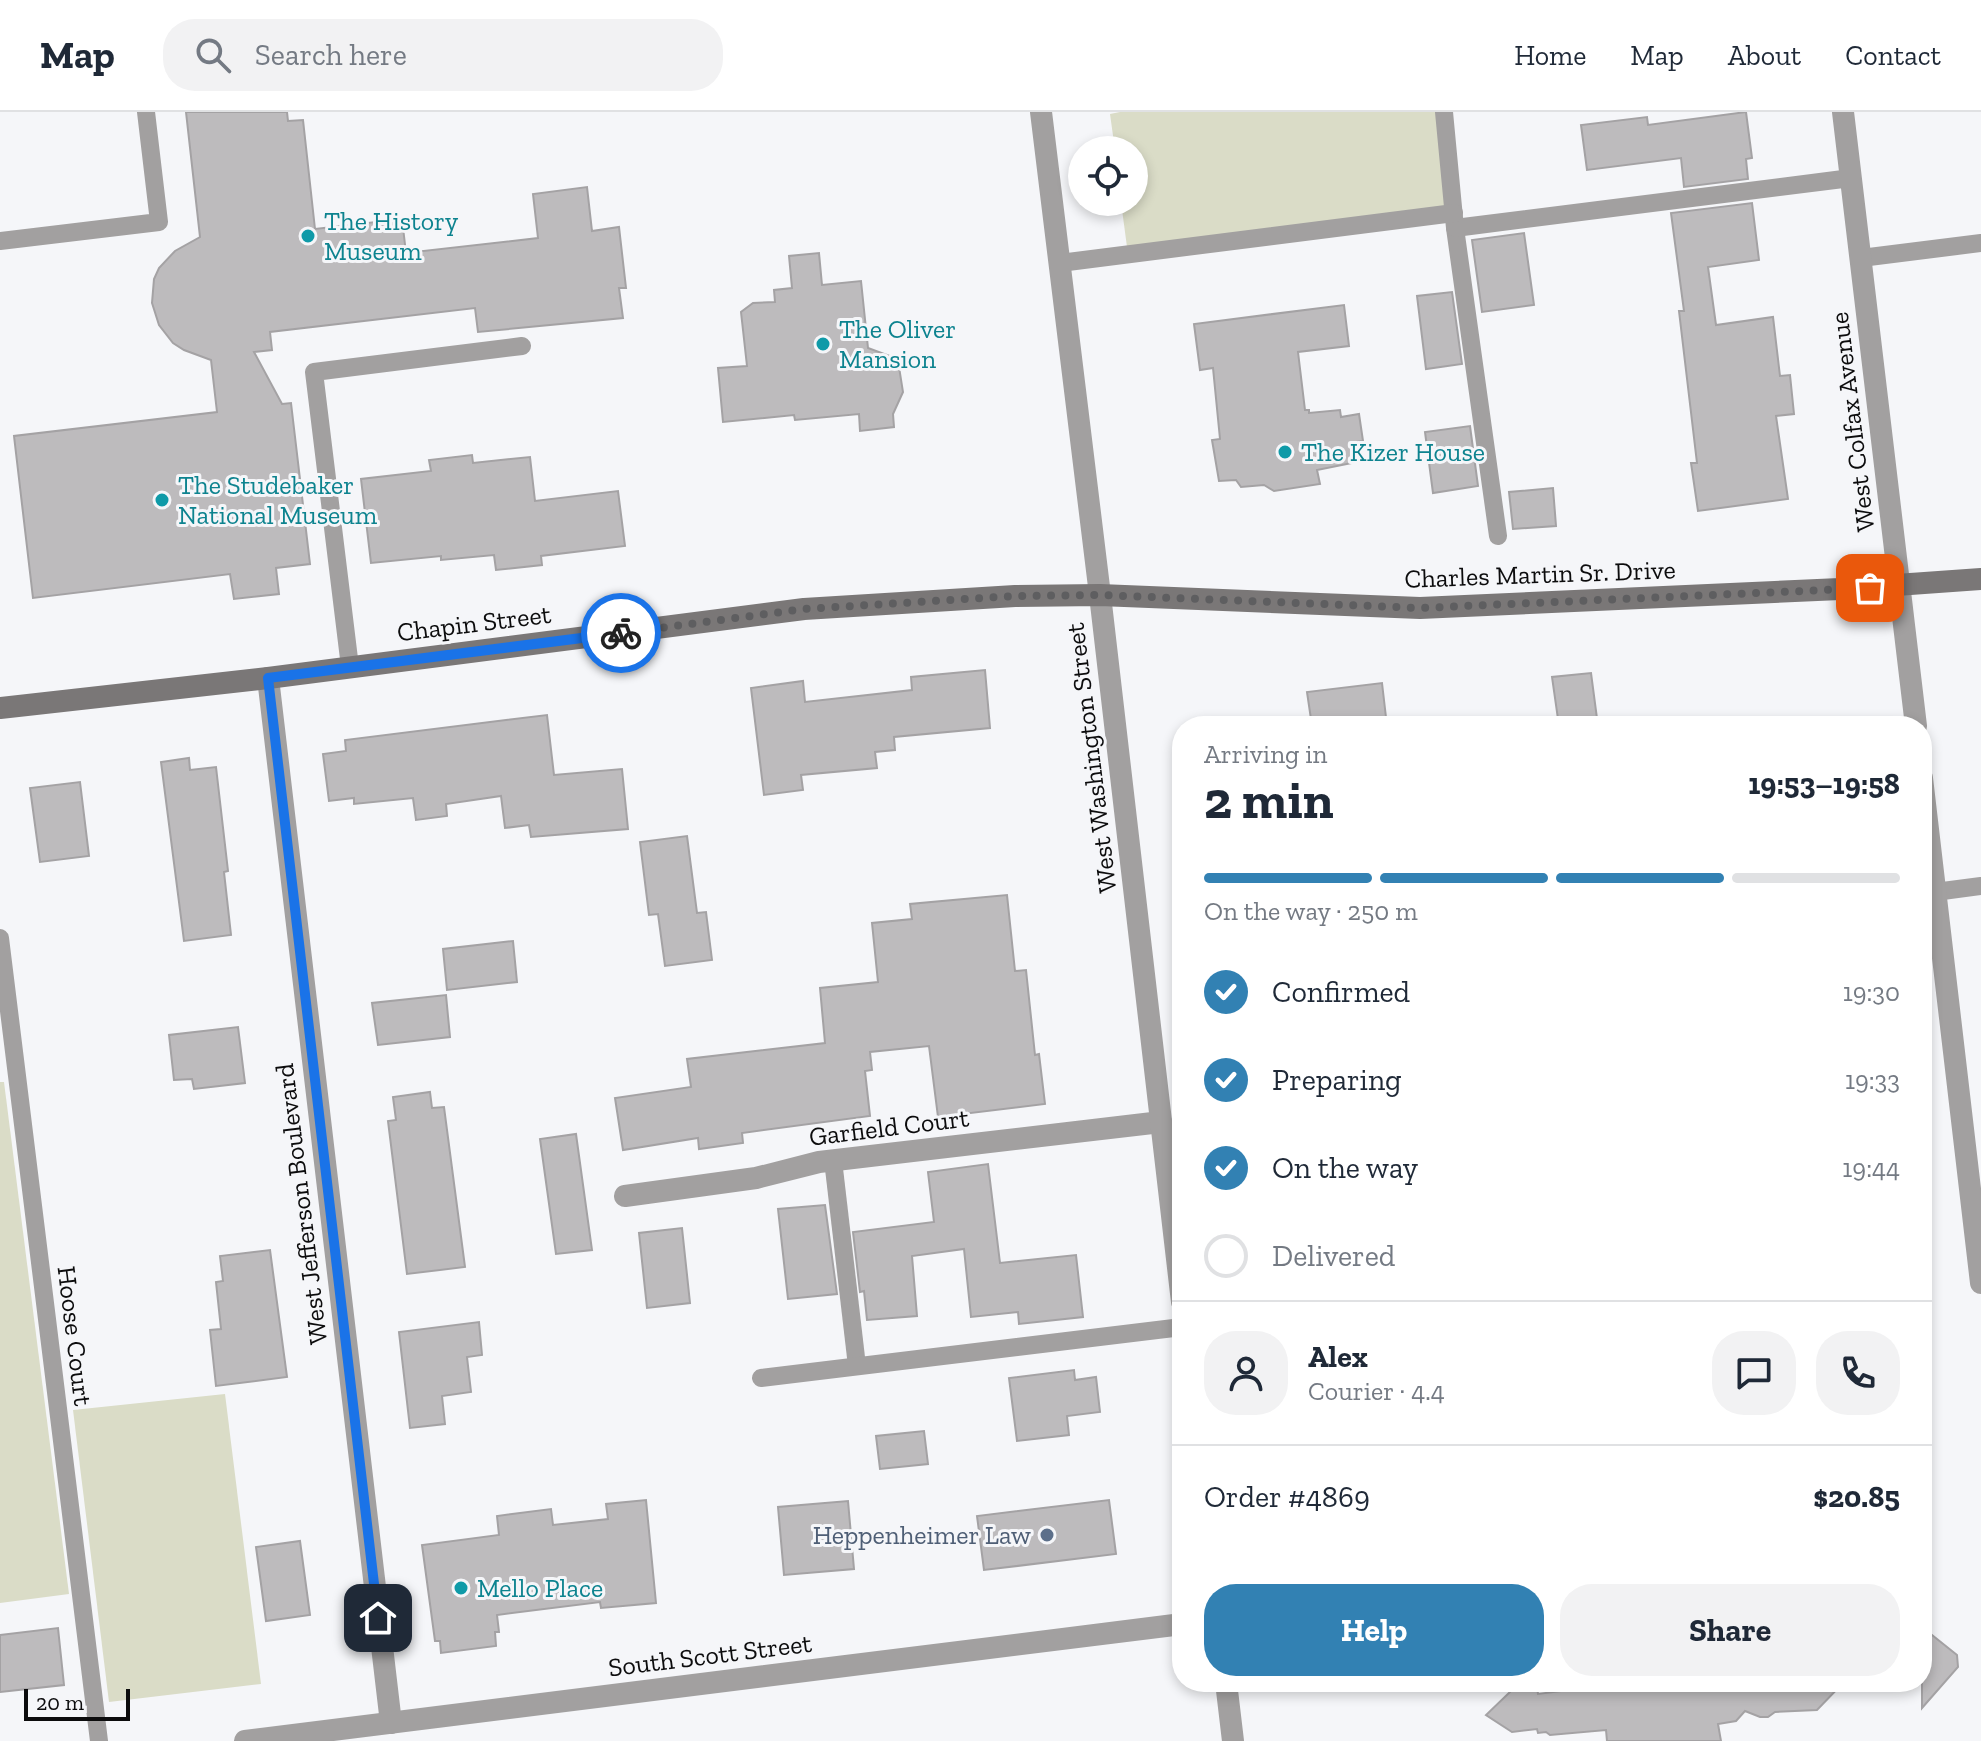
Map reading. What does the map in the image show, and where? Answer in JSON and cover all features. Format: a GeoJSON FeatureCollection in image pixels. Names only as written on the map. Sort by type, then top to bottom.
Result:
{"type":"FeatureCollection","features":[{"type":"Feature","properties":{"kind":"main road","name":"Charles Martin Sr. Drive"},"geometry":{"type":"LineString","coordinates":[[1100,595],[1420,608],[1900,586],[1981,579]]}},
{"type":"Feature","properties":{"kind":"main road","name":"Chapin Street"},"geometry":{"type":"LineString","coordinates":[[0,708],[268,678],[804,609],[1015,596],[1100,595]]}},
{"type":"Feature","properties":{"kind":"street","name":"West Washington Street"},"geometry":{"type":"LineString","coordinates":[[1041,112],[1172,1216]]}},
{"type":"Feature","properties":{"kind":"street","name":"West Colfax Avenue"},"geometry":{"type":"LineString","coordinates":[[1843,112],[1915,716]]}},
{"type":"Feature","properties":{"kind":"street","name":"West Jefferson Boulevard"},"geometry":{"type":"LineString","coordinates":[[268,678],[391,1723]]}},
{"type":"Feature","properties":{"kind":"street"},"geometry":{"type":"LineString","coordinates":[[1932,866],[1981,1283]]}},
{"type":"Feature","properties":{"kind":"street","name":"Garfield Court"},"geometry":{"type":"LineString","coordinates":[[625,1196],[756,1178],[833,1160],[1161,1122]]}},
{"type":"Feature","properties":{"kind":"street","name":"South Scott Street"},"geometry":{"type":"LineString","coordinates":[[245,1741],[1172,1625]]}},
{"type":"Feature","properties":{"kind":"street"},"geometry":{"type":"LineString","coordinates":[[1227,1692],[1233,1741]]}},
{"type":"Feature","properties":{"kind":"lane"},"geometry":{"type":"LineString","coordinates":[[0,241],[159,222],[146,112]]}},
{"type":"Feature","properties":{"kind":"lane"},"geometry":{"type":"LineString","coordinates":[[1444,112],[1455,221],[1498,536]]}},
{"type":"Feature","properties":{"kind":"lane"},"geometry":{"type":"LineString","coordinates":[[1060,263],[1851,178]]}},
{"type":"Feature","properties":{"kind":"lane"},"geometry":{"type":"LineString","coordinates":[[1861,258],[1981,243]]}},
{"type":"Feature","properties":{"kind":"lane"},"geometry":{"type":"LineString","coordinates":[[350,667],[314,372],[522,346]]}},
{"type":"Feature","properties":{"kind":"lane"},"geometry":{"type":"LineString","coordinates":[[1935,892],[1981,886]]}},
{"type":"Feature","properties":{"kind":"lane","name":"Hoose Court"},"geometry":{"type":"LineString","coordinates":[[0,938],[99,1741]]}},
{"type":"Feature","properties":{"kind":"lane"},"geometry":{"type":"LineString","coordinates":[[833,1160],[857,1366]]}},
{"type":"Feature","properties":{"kind":"lane"},"geometry":{"type":"LineString","coordinates":[[761,1378],[1172,1328]]}},
{"type":"Feature","properties":{"kind":"green space"},"geometry":{"type":"Polygon","coordinates":[[[1437,112],[1447,206],[1127,247],[1123,216],[1148,216],[1148,136],[1113,136],[1110,114],[1437,112]]]}},
{"type":"Feature","properties":{"kind":"green space"},"geometry":{"type":"Polygon","coordinates":[[[0,1082],[4,1082],[69,1594],[0,1603],[0,1082]]]}},
{"type":"Feature","properties":{"kind":"green space"},"geometry":{"type":"Polygon","coordinates":[[[225,1394],[261,1684],[109,1702],[73,1410],[225,1394]]]}},
{"type":"Feature","properties":{"kind":"building"},"geometry":{"type":"Polygon","coordinates":[[[186,112],[287,112],[288,121],[303,120],[315,229],[402,219],[406,253],[538,238],[533,194],[587,187],[592,231],[619,227],[626,288],[619,288],[623,318],[478,332],[475,308],[270,332],[272,350],[254,352],[282,404],[291,403],[310,564],[276,568],[279,594],[234,599],[230,574],[33,598],[14,436],[217,412],[211,360],[173,343],[159,325],[152,303],[154,279],[159,268],[175,251],[200,237],[186,112]]]}},
{"type":"Feature","properties":{"kind":"building"},"geometry":{"type":"Polygon","coordinates":[[[1746,112],[1752,158],[1746,159],[1748,179],[1684,187],[1681,158],[1587,170],[1581,125],[1647,117],[1648,125],[1746,112]]]}},
{"type":"Feature","properties":{"kind":"building"},"geometry":{"type":"Polygon","coordinates":[[[1752,203],[1759,260],[1708,267],[1716,325],[1773,317],[1780,376],[1790,375],[1794,414],[1776,416],[1788,499],[1698,511],[1691,463],[1697,463],[1679,311],[1684,311],[1671,213],[1752,203]]]}},
{"type":"Feature","properties":{"kind":"building"},"geometry":{"type":"Polygon","coordinates":[[[1524,233],[1534,305],[1482,312],[1472,240],[1524,233]]]}},
{"type":"Feature","properties":{"kind":"building","name":"The Oliver Mansion"},"geometry":{"type":"Polygon","coordinates":[[[819,253],[822,285],[861,281],[868,348],[890,356],[899,367],[903,392],[893,414],[894,427],[860,431],[859,414],[795,420],[794,415],[723,422],[718,368],[747,366],[741,312],[753,303],[775,302],[774,290],[792,288],[789,256],[819,253]]]}},
{"type":"Feature","properties":{"kind":"building"},"geometry":{"type":"Polygon","coordinates":[[[1452,292],[1462,364],[1426,369],[1417,296],[1452,292]]]}},
{"type":"Feature","properties":{"kind":"building"},"geometry":{"type":"Polygon","coordinates":[[[1344,305],[1349,346],[1298,352],[1305,410],[1309,413],[1340,410],[1341,417],[1359,414],[1363,441],[1355,442],[1357,462],[1317,470],[1320,484],[1274,491],[1264,485],[1241,487],[1236,480],[1219,481],[1212,440],[1220,439],[1213,368],[1200,370],[1194,324],[1344,305]]]}},
{"type":"Feature","properties":{"kind":"building"},"geometry":{"type":"Polygon","coordinates":[[[1470,426],[1478,486],[1433,493],[1425,432],[1470,426]]]}},
{"type":"Feature","properties":{"kind":"building"},"geometry":{"type":"Polygon","coordinates":[[[472,455],[473,463],[530,457],[535,501],[618,491],[625,546],[541,556],[542,565],[496,570],[494,555],[441,560],[441,556],[371,563],[361,479],[431,471],[429,460],[472,455]]]}},
{"type":"Feature","properties":{"kind":"building"},"geometry":{"type":"Polygon","coordinates":[[[1553,488],[1556,526],[1513,529],[1509,492],[1553,488]]]}},
{"type":"Feature","properties":{"kind":"building"},"geometry":{"type":"Polygon","coordinates":[[[985,670],[990,728],[894,737],[895,750],[875,752],[877,768],[801,775],[803,790],[764,795],[751,688],[803,681],[805,702],[912,690],[911,677],[985,670]]]}},
{"type":"Feature","properties":{"kind":"building"},"geometry":{"type":"Polygon","coordinates":[[[1591,673],[1597,716],[1558,716],[1552,677],[1591,673]]]}},
{"type":"Feature","properties":{"kind":"building"},"geometry":{"type":"Polygon","coordinates":[[[1382,683],[1386,716],[1311,716],[1307,692],[1382,683]]]}},
{"type":"Feature","properties":{"kind":"building"},"geometry":{"type":"Polygon","coordinates":[[[547,715],[554,775],[622,769],[628,829],[531,837],[529,825],[505,828],[501,796],[446,804],[447,816],[416,820],[413,798],[354,804],[354,798],[329,801],[323,754],[346,751],[345,740],[547,715]]]}},
{"type":"Feature","properties":{"kind":"building"},"geometry":{"type":"Polygon","coordinates":[[[189,758],[190,770],[216,767],[228,871],[224,872],[231,935],[184,941],[161,762],[189,758]]]}},
{"type":"Feature","properties":{"kind":"building"},"geometry":{"type":"Polygon","coordinates":[[[80,782],[89,856],[40,862],[30,788],[80,782]]]}},
{"type":"Feature","properties":{"kind":"building"},"geometry":{"type":"Polygon","coordinates":[[[687,836],[697,913],[706,912],[712,960],[665,966],[658,914],[649,915],[640,842],[687,836]]]}},
{"type":"Feature","properties":{"kind":"building"},"geometry":{"type":"Polygon","coordinates":[[[1007,895],[1015,971],[1026,970],[1035,1055],[1039,1054],[1045,1104],[938,1117],[929,1046],[870,1052],[872,1070],[865,1071],[870,1116],[742,1133],[743,1143],[699,1149],[698,1138],[623,1150],[615,1098],[691,1087],[687,1059],[825,1043],[820,988],[878,982],[872,923],[912,919],[910,904],[1007,895]]]}},
{"type":"Feature","properties":{"kind":"building"},"geometry":{"type":"Polygon","coordinates":[[[513,941],[517,982],[447,990],[443,949],[513,941]]]}},
{"type":"Feature","properties":{"kind":"building"},"geometry":{"type":"Polygon","coordinates":[[[446,995],[450,1037],[378,1045],[372,1003],[446,995]]]}},
{"type":"Feature","properties":{"kind":"building"},"geometry":{"type":"Polygon","coordinates":[[[238,1027],[245,1083],[194,1089],[192,1079],[174,1080],[169,1035],[238,1027]]]}},
{"type":"Feature","properties":{"kind":"building"},"geometry":{"type":"Polygon","coordinates":[[[430,1092],[432,1108],[444,1107],[465,1267],[407,1274],[388,1121],[396,1120],[393,1097],[430,1092]]]}},
{"type":"Feature","properties":{"kind":"building"},"geometry":{"type":"Polygon","coordinates":[[[576,1134],[592,1250],[556,1254],[540,1139],[576,1134]]]}},
{"type":"Feature","properties":{"kind":"building"},"geometry":{"type":"Polygon","coordinates":[[[988,1164],[1000,1263],[1076,1255],[1083,1317],[1019,1324],[1018,1312],[971,1317],[964,1249],[912,1256],[917,1316],[867,1320],[864,1291],[860,1292],[853,1232],[934,1222],[928,1172],[988,1164]]]}},
{"type":"Feature","properties":{"kind":"building"},"geometry":{"type":"Polygon","coordinates":[[[825,1205],[837,1294],[788,1299],[778,1209],[825,1205]]]}},
{"type":"Feature","properties":{"kind":"building"},"geometry":{"type":"Polygon","coordinates":[[[682,1228],[690,1303],[647,1308],[639,1233],[682,1228]]]}},
{"type":"Feature","properties":{"kind":"building"},"geometry":{"type":"Polygon","coordinates":[[[270,1250],[287,1377],[216,1386],[210,1330],[221,1329],[216,1282],[223,1281],[220,1256],[270,1250]]]}},
{"type":"Feature","properties":{"kind":"building"},"geometry":{"type":"Polygon","coordinates":[[[479,1322],[482,1355],[467,1357],[471,1392],[442,1396],[445,1424],[410,1428],[399,1332],[479,1322]]]}},
{"type":"Feature","properties":{"kind":"building"},"geometry":{"type":"Polygon","coordinates":[[[1074,1370],[1075,1380],[1096,1377],[1100,1412],[1067,1416],[1069,1435],[1017,1441],[1009,1378],[1074,1370]]]}},
{"type":"Feature","properties":{"kind":"building"},"geometry":{"type":"Polygon","coordinates":[[[924,1431],[928,1464],[880,1469],[876,1436],[924,1431]]]}},
{"type":"Feature","properties":{"kind":"building"},"geometry":{"type":"Polygon","coordinates":[[[646,1500],[656,1603],[601,1608],[600,1602],[497,1615],[499,1632],[495,1632],[496,1646],[441,1653],[440,1641],[435,1641],[422,1545],[499,1535],[497,1516],[551,1509],[553,1525],[608,1519],[606,1504],[646,1500]]]}},
{"type":"Feature","properties":{"kind":"building","name":"Heppenheimer Law"},"geometry":{"type":"Polygon","coordinates":[[[1109,1500],[1116,1554],[984,1570],[977,1516],[1109,1500]]]}},
{"type":"Feature","properties":{"kind":"building"},"geometry":{"type":"Polygon","coordinates":[[[848,1501],[854,1569],[784,1575],[778,1507],[848,1501]]]}},
{"type":"Feature","properties":{"kind":"building"},"geometry":{"type":"Polygon","coordinates":[[[300,1541],[310,1615],[266,1621],[256,1547],[300,1541]]]}},
{"type":"Feature","properties":{"kind":"building"},"geometry":{"type":"Polygon","coordinates":[[[58,1628],[64,1685],[0,1692],[0,1635],[58,1628]]]}},
{"type":"Feature","properties":{"kind":"building"},"geometry":{"type":"Polygon","coordinates":[[[1932,1635],[1957,1655],[1958,1667],[1922,1708],[1922,1692],[1932,1692],[1932,1635]]]}},
{"type":"Feature","properties":{"kind":"building"},"geometry":{"type":"Polygon","coordinates":[[[1510,1692],[1834,1692],[1817,1710],[1775,1712],[1768,1717],[1745,1711],[1736,1721],[1718,1724],[1721,1741],[1607,1741],[1606,1730],[1550,1735],[1538,1733],[1537,1729],[1512,1732],[1486,1715],[1510,1692]]]}},
{"type":"Feature","properties":{"kind":"way so far"},"geometry":{"type":"LineString","coordinates":[[621,633],[804,609],[1015,596],[1100,595],[1420,608],[1870,588]]}},
{"type":"Feature","properties":{"kind":"place","name":"The History Museum"},"geometry":{"type":"Point","coordinates":[308,236]}},
{"type":"Feature","properties":{"kind":"place","name":"The Oliver Mansion"},"geometry":{"type":"Point","coordinates":[823,344]}},
{"type":"Feature","properties":{"kind":"place","name":"The Kizer House"},"geometry":{"type":"Point","coordinates":[1285,452]}},
{"type":"Feature","properties":{"kind":"place","name":"The Studebaker National Museum"},"geometry":{"type":"Point","coordinates":[162,500]}},
{"type":"Feature","properties":{"kind":"place","name":"Heppenheimer Law"},"geometry":{"type":"Point","coordinates":[1047,1535]}},
{"type":"Feature","properties":{"kind":"place","name":"Mello Place"},"geometry":{"type":"Point","coordinates":[461,1588]}},
{"type":"Feature","properties":{"kind":"route"},"geometry":{"type":"LineString","coordinates":[[378,1618],[268,678],[621,633]]}}]}
